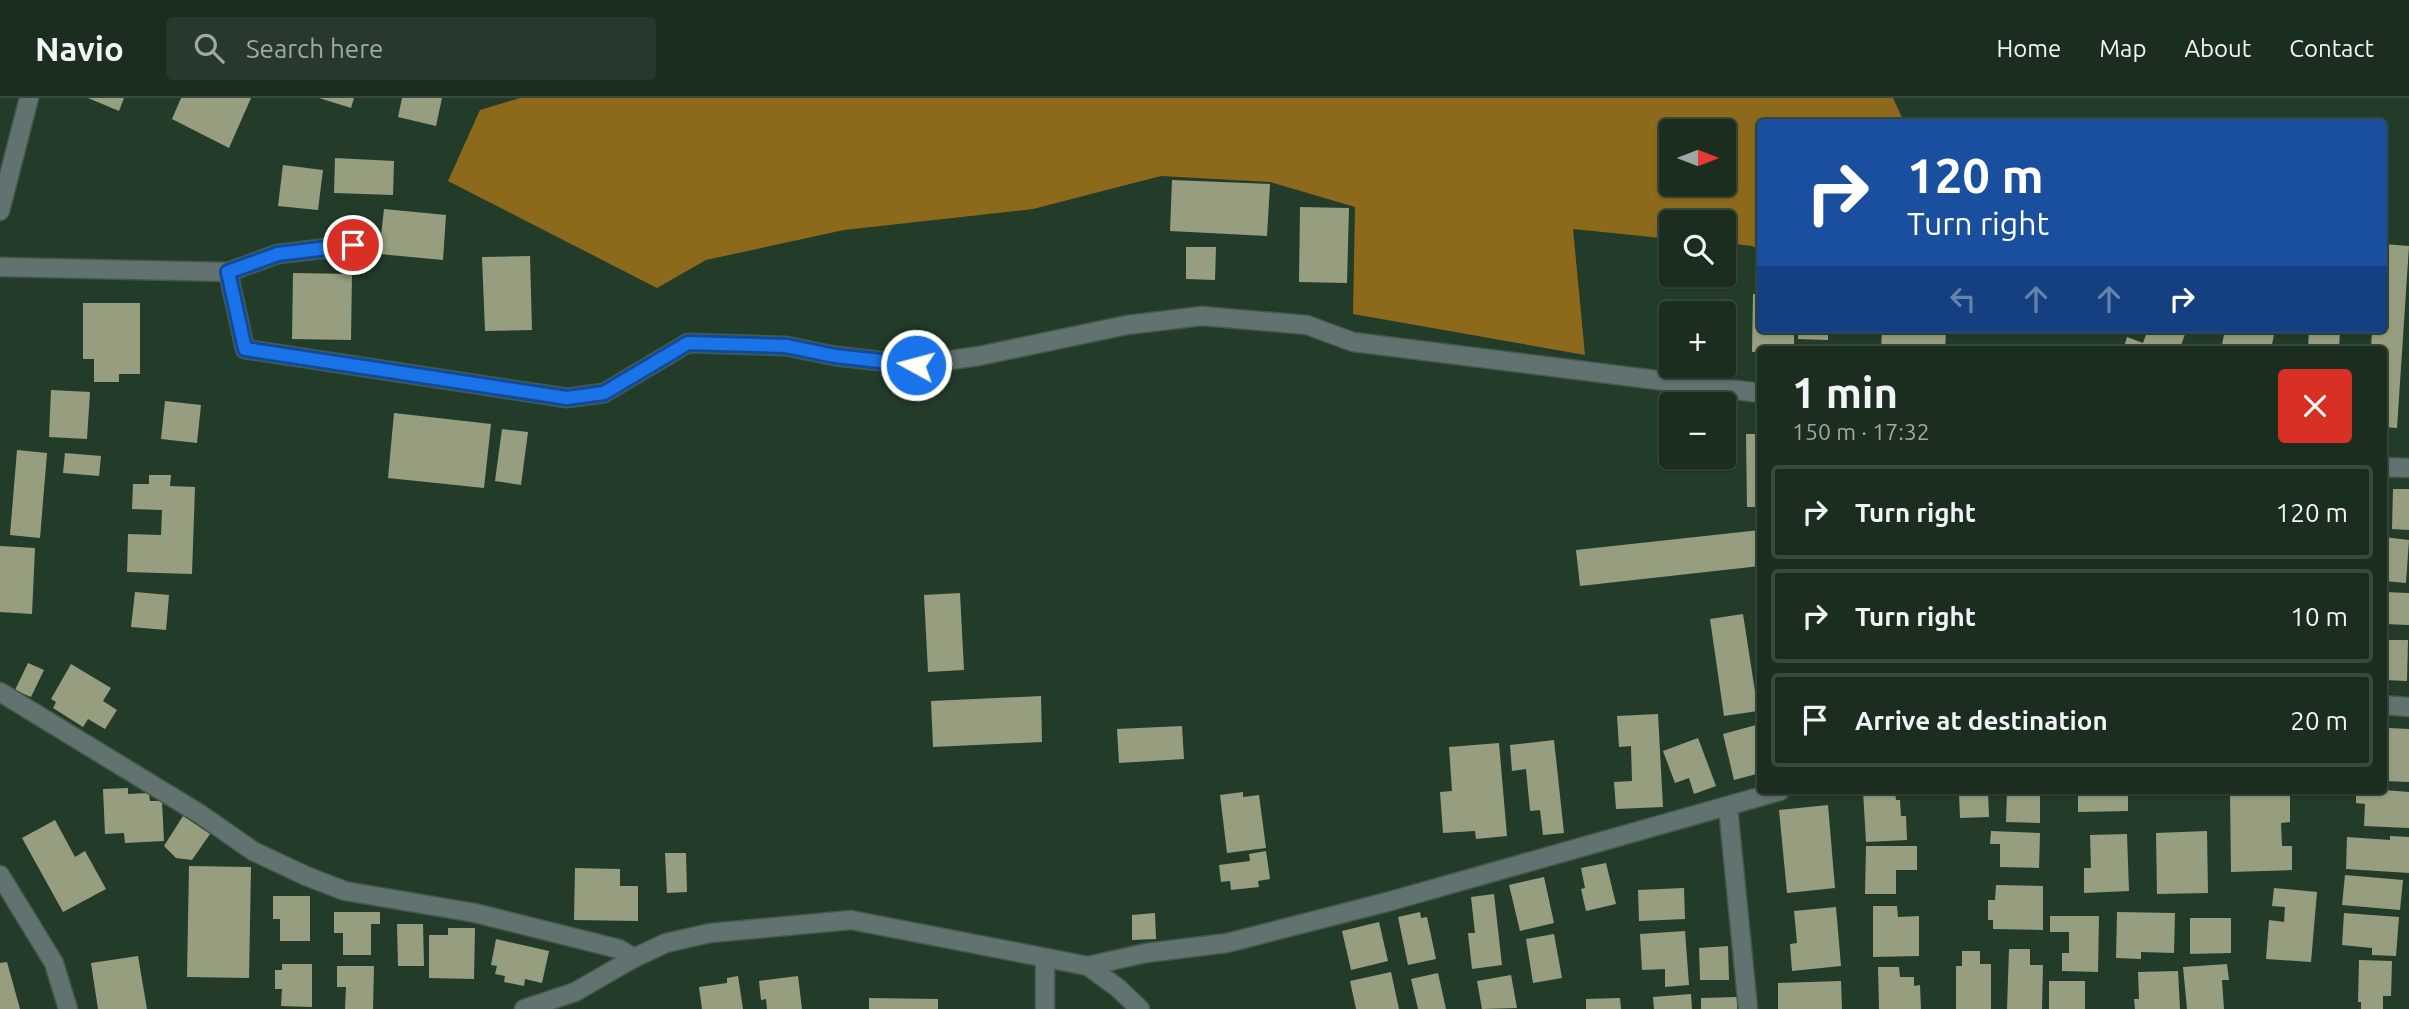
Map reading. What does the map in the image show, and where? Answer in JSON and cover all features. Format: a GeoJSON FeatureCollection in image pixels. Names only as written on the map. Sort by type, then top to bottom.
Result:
{"type":"FeatureCollection","features":[{"type":"Feature","properties":{"kind":"street"},"geometry":{"type":"LineString","coordinates":[[0,211],[29,98]]}},
{"type":"Feature","properties":{"kind":"street"},"geometry":{"type":"LineString","coordinates":[[0,267],[228,272],[278,254],[353,245]]}},
{"type":"Feature","properties":{"kind":"street"},"geometry":{"type":"LineString","coordinates":[[228,272],[245,349],[567,398],[604,393],[688,343],[786,346],[835,356],[916,365],[979,356],[1126,325],[1202,316],[1307,325],[1353,342],[1757,393]]}},
{"type":"Feature","properties":{"kind":"street"},"geometry":{"type":"LineString","coordinates":[[2387,467],[2409,468]]}},
{"type":"Feature","properties":{"kind":"street"},"geometry":{"type":"LineString","coordinates":[[0,692],[200,814],[253,851],[306,876],[345,891],[475,914],[619,949],[634,957]]}},
{"type":"Feature","properties":{"kind":"street"},"geometry":{"type":"LineString","coordinates":[[2387,705],[2409,707]]}},
{"type":"Feature","properties":{"kind":"street"},"geometry":{"type":"LineString","coordinates":[[524,1009],[575,992],[634,957],[666,943],[710,933],[851,920],[1088,966],[1146,953],[1227,943],[1387,902],[1770,794]]}},
{"type":"Feature","properties":{"kind":"street"},"geometry":{"type":"LineString","coordinates":[[1728,807],[1748,1009]]}},
{"type":"Feature","properties":{"kind":"street"},"geometry":{"type":"LineString","coordinates":[[0,875],[54,963],[68,1009]]}},
{"type":"Feature","properties":{"kind":"street"},"geometry":{"type":"LineString","coordinates":[[1045,958],[1045,1009]]}},
{"type":"Feature","properties":{"kind":"street"},"geometry":{"type":"LineString","coordinates":[[1088,966],[1118,988],[1140,1009]]}},
{"type":"Feature","properties":{"kind":"shaded area"},"geometry":{"type":"Polygon","coordinates":[[[520,98],[1893,98],[1903,119],[1757,119],[1757,248],[1736,244],[1736,210],[1659,210],[1659,238],[1573,229],[1585,355],[1353,314],[1355,207],[1270,182],[1161,176],[1033,209],[844,230],[706,260],[657,288],[448,181],[480,110],[520,98]]]}},
{"type":"Feature","properties":{"kind":"building"},"geometry":{"type":"Polygon","coordinates":[[[88,98],[124,98],[119,111],[88,98]]]}},
{"type":"Feature","properties":{"kind":"building"},"geometry":{"type":"Polygon","coordinates":[[[181,98],[251,98],[229,148],[172,119],[181,98]]]}},
{"type":"Feature","properties":{"kind":"building"},"geometry":{"type":"Polygon","coordinates":[[[319,98],[354,98],[351,108],[319,98]]]}},
{"type":"Feature","properties":{"kind":"building"},"geometry":{"type":"Polygon","coordinates":[[[402,98],[442,98],[436,126],[398,117],[402,98]]]}},
{"type":"Feature","properties":{"kind":"building"},"geometry":{"type":"Polygon","coordinates":[[[335,158],[394,161],[393,195],[334,193],[335,158]]]}},
{"type":"Feature","properties":{"kind":"building"},"geometry":{"type":"Polygon","coordinates":[[[283,165],[323,170],[318,210],[278,206],[283,165]]]}},
{"type":"Feature","properties":{"kind":"building"},"geometry":{"type":"Polygon","coordinates":[[[1172,180],[1270,184],[1267,236],[1170,231],[1172,180]]]}},
{"type":"Feature","properties":{"kind":"building"},"geometry":{"type":"Polygon","coordinates":[[[1300,207],[1349,208],[1347,283],[1299,282],[1300,207]]]}},
{"type":"Feature","properties":{"kind":"building"},"geometry":{"type":"Polygon","coordinates":[[[384,209],[446,215],[443,260],[379,254],[384,209]]]}},
{"type":"Feature","properties":{"kind":"building"},"geometry":{"type":"Polygon","coordinates":[[[2387,244],[2409,246],[2397,428],[2387,427],[2387,346],[2371,346],[2372,333],[2387,333],[2387,244]]]}},
{"type":"Feature","properties":{"kind":"building"},"geometry":{"type":"Polygon","coordinates":[[[1186,247],[1216,247],[1215,280],[1186,279],[1186,247]]]}},
{"type":"Feature","properties":{"kind":"building"},"geometry":{"type":"Polygon","coordinates":[[[530,256],[532,330],[485,331],[482,257],[530,256]]]}},
{"type":"Feature","properties":{"kind":"building"},"geometry":{"type":"Polygon","coordinates":[[[293,273],[352,274],[351,340],[292,339],[293,273]]]}},
{"type":"Feature","properties":{"kind":"building"},"geometry":{"type":"Polygon","coordinates":[[[1753,294],[1757,294],[1757,333],[1794,333],[1794,346],[1757,346],[1757,352],[1752,352],[1753,294]]]}},
{"type":"Feature","properties":{"kind":"building"},"geometry":{"type":"Polygon","coordinates":[[[83,303],[140,303],[140,374],[119,374],[119,382],[94,382],[94,359],[83,359],[83,303]]]}},
{"type":"Feature","properties":{"kind":"building"},"geometry":{"type":"Polygon","coordinates":[[[1798,333],[1828,333],[1828,340],[1798,339],[1798,333]]]}},
{"type":"Feature","properties":{"kind":"building"},"geometry":{"type":"Polygon","coordinates":[[[1882,333],[1946,333],[1945,346],[1881,346],[1882,333]]]}},
{"type":"Feature","properties":{"kind":"building"},"geometry":{"type":"Polygon","coordinates":[[[1981,333],[2006,333],[2006,335],[1981,333]]]}},
{"type":"Feature","properties":{"kind":"building"},"geometry":{"type":"Polygon","coordinates":[[[2147,333],[2186,333],[2181,345],[2184,346],[2124,346],[2127,337],[2143,343],[2147,333]]]}},
{"type":"Feature","properties":{"kind":"building"},"geometry":{"type":"Polygon","coordinates":[[[2224,333],[2274,333],[2272,346],[2222,346],[2224,333]]]}},
{"type":"Feature","properties":{"kind":"building"},"geometry":{"type":"Polygon","coordinates":[[[2309,333],[2340,333],[2339,346],[2308,346],[2309,333]]]}},
{"type":"Feature","properties":{"kind":"building"},"geometry":{"type":"Polygon","coordinates":[[[51,390],[90,392],[87,439],[49,437],[51,390]]]}},
{"type":"Feature","properties":{"kind":"building"},"geometry":{"type":"Polygon","coordinates":[[[165,401],[201,405],[197,443],[161,439],[165,401]]]}},
{"type":"Feature","properties":{"kind":"building"},"geometry":{"type":"Polygon","coordinates":[[[394,413],[491,424],[484,488],[388,478],[394,413]]]}},
{"type":"Feature","properties":{"kind":"building"},"geometry":{"type":"Polygon","coordinates":[[[502,429],[528,432],[521,485],[495,481],[502,429]]]}},
{"type":"Feature","properties":{"kind":"building"},"geometry":{"type":"Polygon","coordinates":[[[1746,434],[1757,434],[1757,507],[1747,507],[1746,434]]]}},
{"type":"Feature","properties":{"kind":"building"},"geometry":{"type":"Polygon","coordinates":[[[17,450],[47,453],[40,538],[10,535],[17,450]]]}},
{"type":"Feature","properties":{"kind":"building"},"geometry":{"type":"Polygon","coordinates":[[[65,453],[101,456],[99,476],[63,473],[65,453]]]}},
{"type":"Feature","properties":{"kind":"building"},"geometry":{"type":"Polygon","coordinates":[[[149,475],[171,475],[170,486],[195,487],[192,574],[127,572],[128,534],[161,535],[162,510],[132,509],[133,484],[149,484],[149,475]]]}},
{"type":"Feature","properties":{"kind":"building"},"geometry":{"type":"Polygon","coordinates":[[[2393,489],[2409,489],[2409,530],[2392,529],[2393,489]]]}},
{"type":"Feature","properties":{"kind":"building"},"geometry":{"type":"Polygon","coordinates":[[[1757,530],[1757,566],[1580,586],[1576,550],[1757,530]]]}},
{"type":"Feature","properties":{"kind":"building"},"geometry":{"type":"Polygon","coordinates":[[[2387,537],[2409,540],[2406,583],[2387,581],[2387,537]]]}},
{"type":"Feature","properties":{"kind":"building"},"geometry":{"type":"Polygon","coordinates":[[[0,546],[35,548],[32,614],[0,612],[0,546]]]}},
{"type":"Feature","properties":{"kind":"building"},"geometry":{"type":"Polygon","coordinates":[[[135,592],[169,595],[166,630],[131,627],[135,592]]]}},
{"type":"Feature","properties":{"kind":"building"},"geometry":{"type":"Polygon","coordinates":[[[2387,592],[2409,593],[2409,625],[2387,624],[2387,592]]]}},
{"type":"Feature","properties":{"kind":"building"},"geometry":{"type":"Polygon","coordinates":[[[960,593],[964,670],[928,672],[924,595],[960,593]]]}},
{"type":"Feature","properties":{"kind":"building"},"geometry":{"type":"Polygon","coordinates":[[[1743,614],[1757,711],[1724,716],[1710,619],[1743,614]]]}},
{"type":"Feature","properties":{"kind":"building"},"geometry":{"type":"Polygon","coordinates":[[[2387,640],[2408,640],[2407,681],[2387,680],[2387,640]]]}},
{"type":"Feature","properties":{"kind":"building"},"geometry":{"type":"Polygon","coordinates":[[[28,663],[44,670],[31,697],[15,690],[28,663]]]}},
{"type":"Feature","properties":{"kind":"building"},"geometry":{"type":"Polygon","coordinates":[[[71,664],[111,688],[103,701],[117,710],[105,729],[88,719],[83,727],[53,708],[56,702],[51,699],[71,664]]]}},
{"type":"Feature","properties":{"kind":"building"},"geometry":{"type":"Polygon","coordinates":[[[1041,696],[1042,742],[933,747],[931,701],[1041,696]]]}},
{"type":"Feature","properties":{"kind":"building"},"geometry":{"type":"Polygon","coordinates":[[[1658,714],[1663,807],[1616,809],[1614,782],[1632,781],[1631,746],[1619,747],[1617,716],[1658,714]]]}},
{"type":"Feature","properties":{"kind":"building"},"geometry":{"type":"Polygon","coordinates":[[[1757,725],[1757,774],[1734,780],[1723,734],[1757,725]]]}},
{"type":"Feature","properties":{"kind":"building"},"geometry":{"type":"Polygon","coordinates":[[[1182,726],[1184,759],[1119,763],[1117,729],[1182,726]]]}},
{"type":"Feature","properties":{"kind":"building"},"geometry":{"type":"Polygon","coordinates":[[[2388,728],[2409,729],[2409,782],[2387,781],[2388,728]]]}},
{"type":"Feature","properties":{"kind":"building"},"geometry":{"type":"Polygon","coordinates":[[[1698,738],[1716,786],[1694,794],[1689,778],[1675,783],[1663,751],[1698,738]]]}},
{"type":"Feature","properties":{"kind":"building"},"geometry":{"type":"Polygon","coordinates":[[[1554,740],[1564,833],[1543,835],[1540,810],[1530,811],[1526,769],[1512,771],[1510,745],[1554,740]]]}},
{"type":"Feature","properties":{"kind":"building"},"geometry":{"type":"Polygon","coordinates":[[[1499,743],[1507,836],[1476,839],[1475,831],[1443,833],[1440,792],[1452,791],[1449,747],[1499,743]]]}},
{"type":"Feature","properties":{"kind":"building"},"geometry":{"type":"Polygon","coordinates":[[[128,788],[128,794],[149,793],[150,801],[162,801],[164,841],[125,843],[124,833],[105,834],[103,789],[128,788]]]}},
{"type":"Feature","properties":{"kind":"building"},"geometry":{"type":"Polygon","coordinates":[[[2387,790],[2409,792],[2409,828],[2364,826],[2365,804],[2356,803],[2356,794],[2387,794],[2387,790]]]}},
{"type":"Feature","properties":{"kind":"building"},"geometry":{"type":"Polygon","coordinates":[[[1243,792],[1243,797],[1259,795],[1266,848],[1227,853],[1220,795],[1243,792]]]}},
{"type":"Feature","properties":{"kind":"building"},"geometry":{"type":"Polygon","coordinates":[[[1863,794],[1895,794],[1896,800],[1900,800],[1901,816],[1906,816],[1907,840],[1866,842],[1863,794]]]}},
{"type":"Feature","properties":{"kind":"building"},"geometry":{"type":"Polygon","coordinates":[[[1959,794],[1988,794],[1989,817],[1960,818],[1959,794]]]}},
{"type":"Feature","properties":{"kind":"building"},"geometry":{"type":"Polygon","coordinates":[[[2007,794],[2040,794],[2040,823],[2006,822],[2007,794]]]}},
{"type":"Feature","properties":{"kind":"building"},"geometry":{"type":"Polygon","coordinates":[[[2078,794],[2128,794],[2128,811],[2078,812],[2078,794]]]}},
{"type":"Feature","properties":{"kind":"building"},"geometry":{"type":"Polygon","coordinates":[[[2230,794],[2290,794],[2290,822],[2281,823],[2282,846],[2292,846],[2292,870],[2231,872],[2230,794]]]}},
{"type":"Feature","properties":{"kind":"building"},"geometry":{"type":"Polygon","coordinates":[[[1828,805],[1835,888],[1787,893],[1779,810],[1828,805]]]}},
{"type":"Feature","properties":{"kind":"building"},"geometry":{"type":"Polygon","coordinates":[[[183,816],[210,834],[192,860],[176,858],[164,846],[183,816]]]}},
{"type":"Feature","properties":{"kind":"building"},"geometry":{"type":"Polygon","coordinates":[[[55,820],[75,857],[85,851],[106,889],[63,912],[22,838],[55,820]]]}},
{"type":"Feature","properties":{"kind":"building"},"geometry":{"type":"Polygon","coordinates":[[[1991,831],[2040,833],[2039,868],[2000,867],[2000,844],[1990,844],[1991,831]]]}},
{"type":"Feature","properties":{"kind":"building"},"geometry":{"type":"Polygon","coordinates":[[[2207,831],[2208,893],[2157,894],[2156,833],[2207,831]]]}},
{"type":"Feature","properties":{"kind":"building"},"geometry":{"type":"Polygon","coordinates":[[[2127,834],[2129,891],[2084,893],[2084,868],[2091,868],[2090,835],[2127,834]]]}},
{"type":"Feature","properties":{"kind":"building"},"geometry":{"type":"Polygon","coordinates":[[[2390,836],[2409,837],[2409,873],[2346,869],[2347,837],[2390,840],[2390,836]]]}},
{"type":"Feature","properties":{"kind":"building"},"geometry":{"type":"Polygon","coordinates":[[[1866,846],[1917,846],[1917,870],[1896,870],[1896,894],[1865,894],[1866,846]]]}},
{"type":"Feature","properties":{"kind":"building"},"geometry":{"type":"Polygon","coordinates":[[[1266,851],[1270,879],[1258,881],[1259,887],[1231,890],[1230,881],[1221,882],[1219,865],[1250,861],[1249,854],[1266,851]]]}},
{"type":"Feature","properties":{"kind":"building"},"geometry":{"type":"Polygon","coordinates":[[[665,853],[686,853],[687,892],[667,893],[665,853]]]}},
{"type":"Feature","properties":{"kind":"building"},"geometry":{"type":"Polygon","coordinates":[[[1606,863],[1616,904],[1586,911],[1581,889],[1585,888],[1581,868],[1606,863]]]}},
{"type":"Feature","properties":{"kind":"building"},"geometry":{"type":"Polygon","coordinates":[[[189,866],[251,867],[249,978],[187,977],[189,866]]]}},
{"type":"Feature","properties":{"kind":"building"},"geometry":{"type":"Polygon","coordinates":[[[575,868],[620,869],[620,886],[638,886],[638,921],[574,920],[575,868]]]}},
{"type":"Feature","properties":{"kind":"building"},"geometry":{"type":"Polygon","coordinates":[[[2345,875],[2403,880],[2400,910],[2342,905],[2345,875]]]}},
{"type":"Feature","properties":{"kind":"building"},"geometry":{"type":"Polygon","coordinates":[[[1544,877],[1554,923],[1520,931],[1509,885],[1544,877]]]}},
{"type":"Feature","properties":{"kind":"building"},"geometry":{"type":"Polygon","coordinates":[[[1996,885],[2043,886],[2043,930],[1993,929],[1993,920],[1988,920],[1988,900],[1995,900],[1996,885]]]}},
{"type":"Feature","properties":{"kind":"building"},"geometry":{"type":"Polygon","coordinates":[[[1684,888],[1685,919],[1639,921],[1638,890],[1684,888]]]}},
{"type":"Feature","properties":{"kind":"building"},"geometry":{"type":"Polygon","coordinates":[[[2274,888],[2317,892],[2311,962],[2266,959],[2269,920],[2284,922],[2285,907],[2272,906],[2274,888]]]}},
{"type":"Feature","properties":{"kind":"building"},"geometry":{"type":"Polygon","coordinates":[[[1494,894],[1502,965],[1472,969],[1468,933],[1475,933],[1471,897],[1494,894]]]}},
{"type":"Feature","properties":{"kind":"building"},"geometry":{"type":"Polygon","coordinates":[[[273,896],[310,896],[310,941],[280,941],[280,919],[273,919],[273,896]]]}},
{"type":"Feature","properties":{"kind":"building"},"geometry":{"type":"Polygon","coordinates":[[[1873,906],[1897,906],[1898,917],[1919,916],[1919,956],[1873,957],[1873,906]]]}},
{"type":"Feature","properties":{"kind":"building"},"geometry":{"type":"Polygon","coordinates":[[[1836,907],[1841,966],[1792,971],[1790,944],[1797,943],[1794,911],[1836,907]]]}},
{"type":"Feature","properties":{"kind":"building"},"geometry":{"type":"Polygon","coordinates":[[[334,912],[380,912],[380,924],[371,924],[371,955],[343,955],[343,933],[334,933],[334,912]]]}},
{"type":"Feature","properties":{"kind":"building"},"geometry":{"type":"Polygon","coordinates":[[[1420,912],[1421,918],[1427,917],[1436,959],[1408,965],[1398,917],[1420,912]]]}},
{"type":"Feature","properties":{"kind":"building"},"geometry":{"type":"Polygon","coordinates":[[[2117,912],[2175,913],[2174,953],[2141,952],[2141,959],[2116,958],[2117,912]]]}},
{"type":"Feature","properties":{"kind":"building"},"geometry":{"type":"Polygon","coordinates":[[[1155,913],[1156,939],[1132,940],[1132,915],[1155,913]]]}},
{"type":"Feature","properties":{"kind":"building"},"geometry":{"type":"Polygon","coordinates":[[[2344,913],[2399,917],[2396,956],[2372,955],[2372,948],[2342,945],[2344,913]]]}},
{"type":"Feature","properties":{"kind":"building"},"geometry":{"type":"Polygon","coordinates":[[[2050,916],[2099,916],[2098,972],[2062,971],[2062,953],[2069,953],[2069,932],[2050,932],[2050,916]]]}},
{"type":"Feature","properties":{"kind":"building"},"geometry":{"type":"Polygon","coordinates":[[[2190,918],[2231,918],[2231,953],[2190,954],[2190,918]]]}},
{"type":"Feature","properties":{"kind":"building"},"geometry":{"type":"Polygon","coordinates":[[[1379,922],[1388,961],[1351,970],[1342,931],[1379,922]]]}},
{"type":"Feature","properties":{"kind":"building"},"geometry":{"type":"Polygon","coordinates":[[[397,924],[423,924],[424,966],[398,966],[397,924]]]}},
{"type":"Feature","properties":{"kind":"building"},"geometry":{"type":"Polygon","coordinates":[[[448,928],[475,928],[474,979],[429,978],[429,935],[448,935],[448,928]]]}},
{"type":"Feature","properties":{"kind":"building"},"geometry":{"type":"Polygon","coordinates":[[[1685,931],[1689,985],[1665,987],[1665,969],[1642,970],[1640,934],[1685,931]]]}},
{"type":"Feature","properties":{"kind":"building"},"geometry":{"type":"Polygon","coordinates":[[[1554,934],[1562,978],[1533,983],[1526,939],[1554,934]]]}},
{"type":"Feature","properties":{"kind":"building"},"geometry":{"type":"Polygon","coordinates":[[[496,939],[549,951],[542,983],[525,979],[524,986],[504,982],[505,976],[495,974],[497,966],[491,965],[496,939]]]}},
{"type":"Feature","properties":{"kind":"building"},"geometry":{"type":"Polygon","coordinates":[[[1728,946],[1729,980],[1700,980],[1699,948],[1728,946]]]}},
{"type":"Feature","properties":{"kind":"building"},"geometry":{"type":"Polygon","coordinates":[[[2009,949],[2030,949],[2030,965],[2043,965],[2042,1009],[2007,1009],[2009,949]]]}},
{"type":"Feature","properties":{"kind":"building"},"geometry":{"type":"Polygon","coordinates":[[[1962,951],[1980,951],[1980,964],[1991,964],[1991,1009],[1956,1009],[1956,966],[1962,966],[1962,951]]]}},
{"type":"Feature","properties":{"kind":"building"},"geometry":{"type":"Polygon","coordinates":[[[138,956],[147,1009],[98,1009],[91,963],[138,956]]]}},
{"type":"Feature","properties":{"kind":"building"},"geometry":{"type":"Polygon","coordinates":[[[2359,960],[2392,961],[2391,996],[2383,996],[2383,1009],[2361,1009],[2361,1002],[2358,1002],[2359,960]]]}},
{"type":"Feature","properties":{"kind":"building"},"geometry":{"type":"Polygon","coordinates":[[[7,962],[20,1009],[0,1009],[0,963],[7,962]]]}},
{"type":"Feature","properties":{"kind":"building"},"geometry":{"type":"Polygon","coordinates":[[[282,964],[312,964],[312,1007],[281,1006],[282,989],[275,989],[275,970],[282,970],[282,964]]]}},
{"type":"Feature","properties":{"kind":"building"},"geometry":{"type":"Polygon","coordinates":[[[2227,964],[2229,980],[2222,980],[2224,1009],[2187,1009],[2183,967],[2227,964]]]}},
{"type":"Feature","properties":{"kind":"building"},"geometry":{"type":"Polygon","coordinates":[[[337,966],[374,966],[373,1009],[345,1009],[346,987],[337,987],[337,966]]]}},
{"type":"Feature","properties":{"kind":"building"},"geometry":{"type":"Polygon","coordinates":[[[1878,967],[1899,967],[1900,977],[1914,977],[1914,986],[1920,985],[1921,1009],[1879,1009],[1878,967]]]}},
{"type":"Feature","properties":{"kind":"building"},"geometry":{"type":"Polygon","coordinates":[[[2178,971],[2180,1009],[2135,1009],[2134,999],[2139,999],[2138,972],[2178,971]]]}},
{"type":"Feature","properties":{"kind":"building"},"geometry":{"type":"Polygon","coordinates":[[[1391,972],[1399,1009],[1356,1009],[1350,981],[1391,972]]]}},
{"type":"Feature","properties":{"kind":"building"},"geometry":{"type":"Polygon","coordinates":[[[1438,973],[1446,1009],[1418,1009],[1411,979],[1438,973]]]}},
{"type":"Feature","properties":{"kind":"building"},"geometry":{"type":"Polygon","coordinates":[[[1511,975],[1517,1008],[1482,1009],[1477,981],[1511,975]]]}},
{"type":"Feature","properties":{"kind":"building"},"geometry":{"type":"Polygon","coordinates":[[[738,976],[743,1009],[702,1009],[699,987],[727,983],[727,978],[738,976]]]}},
{"type":"Feature","properties":{"kind":"building"},"geometry":{"type":"Polygon","coordinates":[[[798,976],[802,1009],[767,1009],[766,999],[761,1000],[759,981],[798,976]]]}},
{"type":"Feature","properties":{"kind":"building"},"geometry":{"type":"Polygon","coordinates":[[[1841,981],[1842,1009],[1778,1009],[1778,983],[1841,981]]]}},
{"type":"Feature","properties":{"kind":"building"},"geometry":{"type":"Polygon","coordinates":[[[2049,981],[2085,981],[2085,1009],[2049,1009],[2049,981]]]}},
{"type":"Feature","properties":{"kind":"building"},"geometry":{"type":"Polygon","coordinates":[[[1691,994],[1692,1009],[1654,1009],[1653,997],[1691,994]]]}},
{"type":"Feature","properties":{"kind":"building"},"geometry":{"type":"Polygon","coordinates":[[[1737,997],[1737,1009],[1701,1009],[1701,998],[1737,997]]]}},
{"type":"Feature","properties":{"kind":"building"},"geometry":{"type":"Polygon","coordinates":[[[869,998],[938,999],[938,1009],[869,1009],[869,998]]]}},
{"type":"Feature","properties":{"kind":"building"},"geometry":{"type":"Polygon","coordinates":[[[1620,998],[1621,1009],[1586,1009],[1586,999],[1620,998]]]}},
{"type":"Feature","properties":{"kind":"route"},"geometry":{"type":"LineString","coordinates":[[353,245],[278,254],[228,272],[245,349],[567,398],[604,393],[688,343],[786,346],[835,356],[916,365]]}}]}
